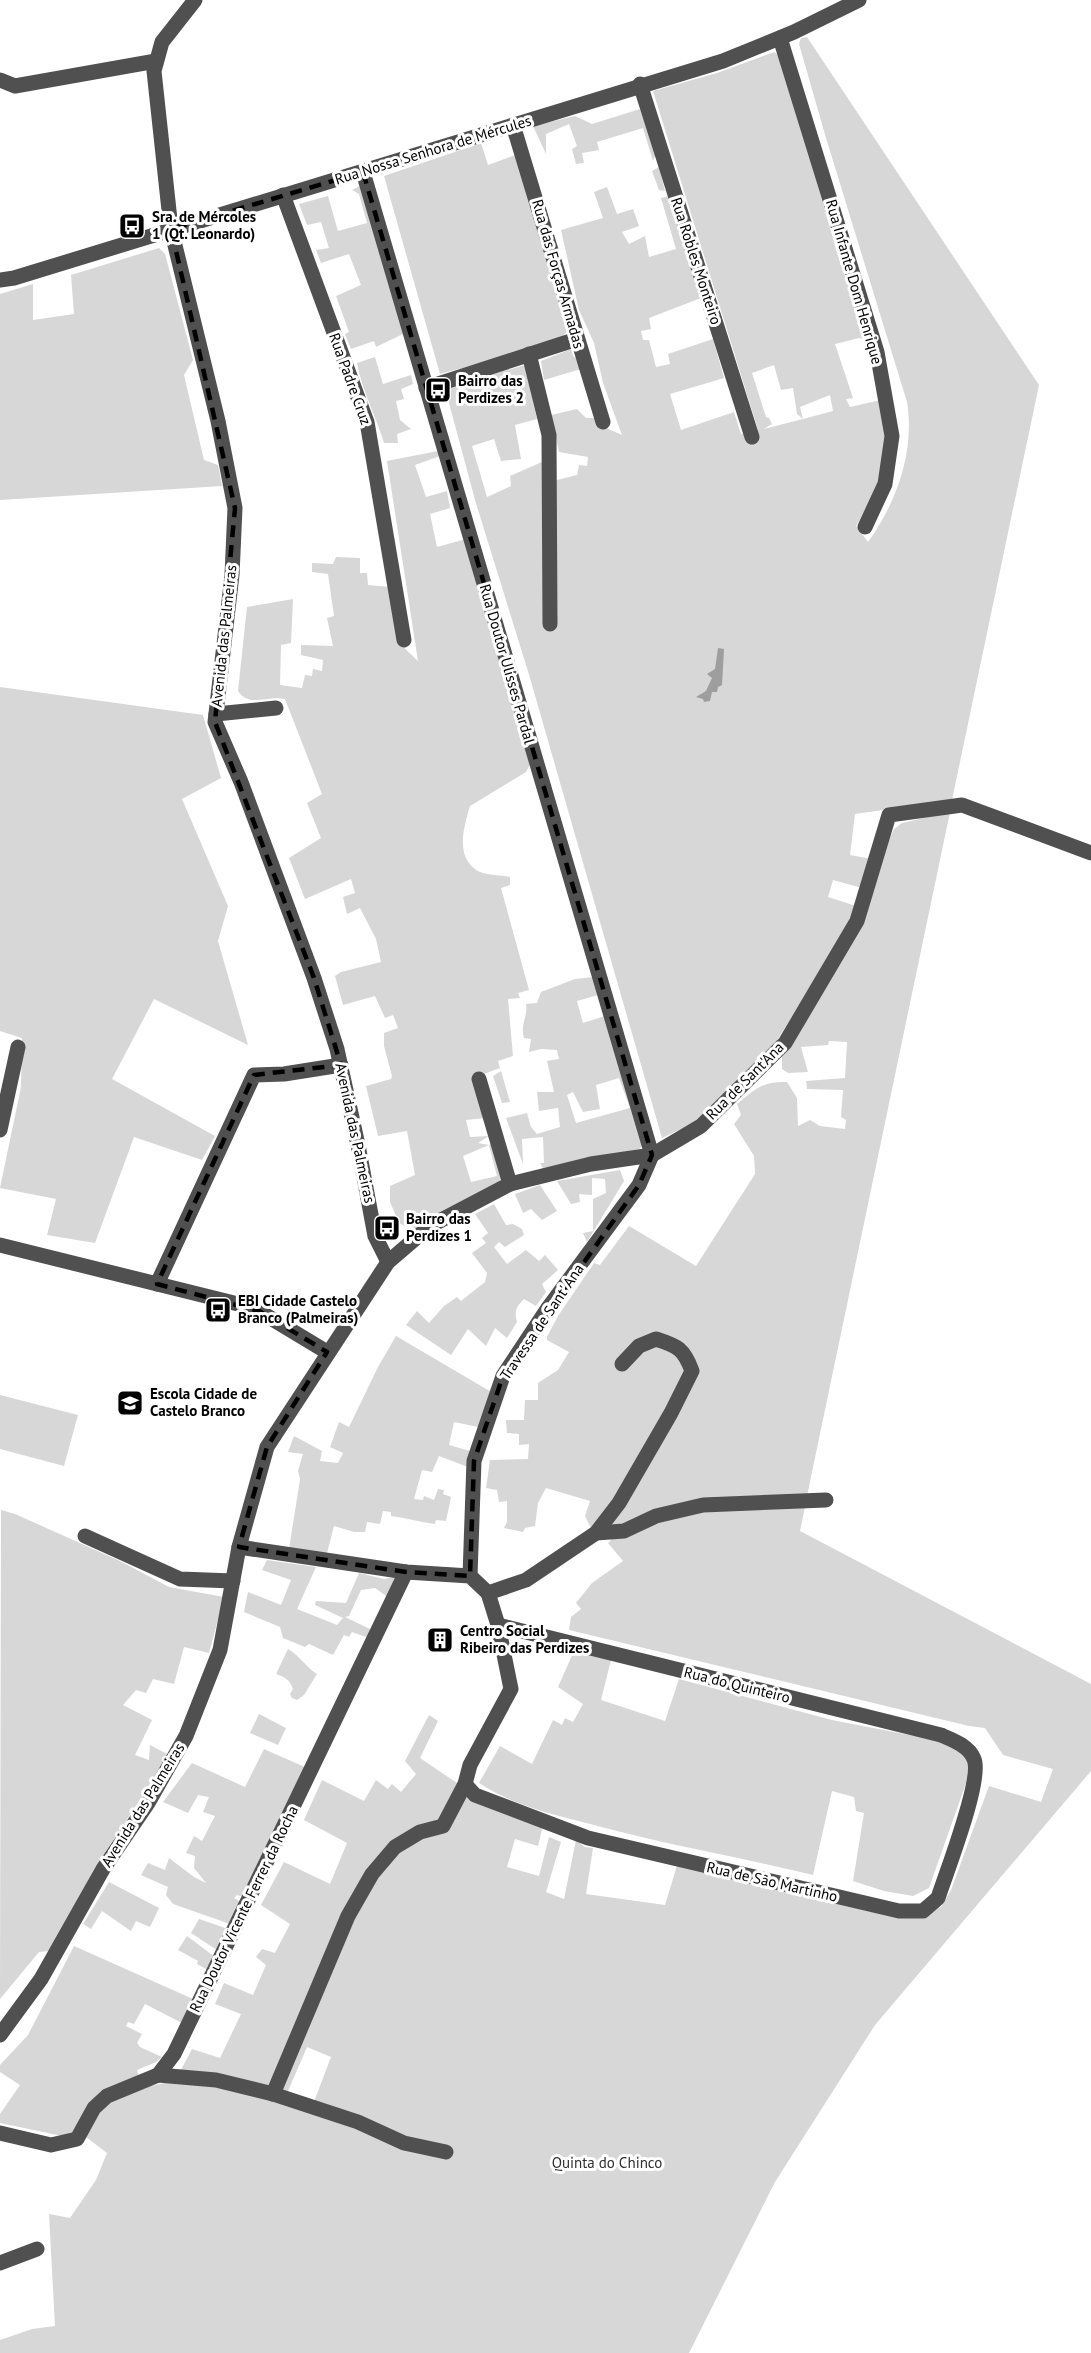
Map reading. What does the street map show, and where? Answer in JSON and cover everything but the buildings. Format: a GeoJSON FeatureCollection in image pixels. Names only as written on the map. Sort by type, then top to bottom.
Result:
{"type":"FeatureCollection","features":[{"type":"Feature","properties":{"kind":"street"},"geometry":{"type":"LineString","coordinates":[[0,80],[15,86],[156,61],[162,42],[195,0]]}},
{"type":"Feature","properties":{"kind":"street","name":"Rua Nossa Senhora de Mércules"},"geometry":{"type":"LineString","coordinates":[[0,280],[363,172],[640,84],[723,61],[780,38],[859,0]]}},
{"type":"Feature","properties":{"kind":"street","name":"Rua Infante Dom Henrique"},"geometry":{"type":"LineString","coordinates":[[780,38],[877,352],[892,436],[885,484],[865,527]]}},
{"type":"Feature","properties":{"kind":"street","name":"Avenida das Palmeiras"},"geometry":{"type":"LineString","coordinates":[[0,2034],[41,1979],[103,1869],[148,1803],[186,1736],[220,1650],[239,1547],[267,1447],[388,1262],[375,1236],[341,1065],[314,978],[241,782],[215,722],[232,575],[236,508],[218,421],[171,229],[153,71],[156,61]]}},
{"type":"Feature","properties":{"kind":"street","name":"Rua Robles Monteiro"},"geometry":{"type":"LineString","coordinates":[[640,84],[752,437]]}},
{"type":"Feature","properties":{"kind":"street","name":"Rua das Forças Armadas"},"geometry":{"type":"LineString","coordinates":[[513,125],[603,422]]}},
{"type":"Feature","properties":{"kind":"street","name":"Rua Doutor Ulisses Pardal"},"geometry":{"type":"LineString","coordinates":[[363,172],[652,1155]]}},
{"type":"Feature","properties":{"kind":"street","name":"Rua Padre Cruz"},"geometry":{"type":"LineString","coordinates":[[283,195],[367,422],[404,640]]}},
{"type":"Feature","properties":{"kind":"street"},"geometry":{"type":"LineString","coordinates":[[426,388],[577,339]]}},
{"type":"Feature","properties":{"kind":"street"},"geometry":{"type":"LineString","coordinates":[[529,354],[549,435],[550,624]]}},
{"type":"Feature","properties":{"kind":"street"},"geometry":{"type":"LineString","coordinates":[[216,714],[276,708]]}},
{"type":"Feature","properties":{"kind":"street","name":"Rua de Sant'Ana"},"geometry":{"type":"LineString","coordinates":[[388,1262],[430,1226],[510,1184],[591,1164],[652,1155],[701,1126],[785,1043],[857,921],[889,815],[962,805],[1091,853]]}},
{"type":"Feature","properties":{"kind":"street"},"geometry":{"type":"LineString","coordinates":[[0,1130],[18,1047]]}},
{"type":"Feature","properties":{"kind":"street"},"geometry":{"type":"LineString","coordinates":[[157,1284],[254,1075],[284,1074],[341,1065]]}},
{"type":"Feature","properties":{"kind":"street"},"geometry":{"type":"LineString","coordinates":[[479,1079],[510,1184]]}},
{"type":"Feature","properties":{"kind":"street","name":"Travessa de Sant' Ana"},"geometry":{"type":"LineString","coordinates":[[470,1576],[474,1461],[503,1376],[548,1308],[639,1185],[652,1155]]}},
{"type":"Feature","properties":{"kind":"street"},"geometry":{"type":"LineString","coordinates":[[0,1245],[259,1311],[327,1352]]}},
{"type":"Feature","properties":{"kind":"street"},"geometry":{"type":"LineString","coordinates":[[488,1593],[526,1580],[596,1533],[619,1503],[671,1413],[692,1371],[686,1354],[674,1345],[656,1339],[639,1346],[622,1364]]}},
{"type":"Feature","properties":{"kind":"street"},"geometry":{"type":"LineString","coordinates":[[596,1533],[624,1531],[656,1516],[703,1505],[826,1500]]}},
{"type":"Feature","properties":{"kind":"street"},"geometry":{"type":"LineString","coordinates":[[85,1536],[180,1579],[232,1581]]}},
{"type":"Feature","properties":{"kind":"street"},"geometry":{"type":"LineString","coordinates":[[239,1547],[406,1572],[470,1576],[488,1593],[498,1625],[511,1689],[470,1766],[465,1784],[443,1826],[420,1833],[395,1847],[372,1874],[348,1916],[273,2094]]}},
{"type":"Feature","properties":{"kind":"street","name":"Rua Doutor Vicente Ferrer da Rocha"},"geometry":{"type":"LineString","coordinates":[[0,2133],[51,2145],[77,2139],[94,2108],[107,2096],[158,2074],[174,2054],[406,1572]]}},
{"type":"Feature","properties":{"kind":"street","name":"Rua do Quinteiro"},"geometry":{"type":"LineString","coordinates":[[498,1625],[941,1735],[959,1742],[970,1754]]}},
{"type":"Feature","properties":{"kind":"street","name":"Rua de São Martinho"},"geometry":{"type":"LineString","coordinates":[[465,1784],[475,1795],[588,1838],[899,1911],[923,1911],[938,1898],[976,1780],[974,1759],[970,1754]]}},
{"type":"Feature","properties":{"kind":"street"},"geometry":{"type":"LineString","coordinates":[[158,2074],[216,2080],[273,2094],[358,2122],[404,2143],[446,2152]]}},
{"type":"Feature","properties":{"kind":"street"},"geometry":{"type":"LineString","coordinates":[[0,2263],[37,2249]]}},
{"type":"Feature","properties":{"kind":"highlighted area"},"geometry":{"type":"Polygon","coordinates":[[[363,172],[652,1155],[639,1185],[503,1376],[474,1461],[470,1576],[406,1572],[239,1547],[267,1447],[327,1352],[259,1311],[157,1284],[254,1075],[341,1065],[314,978],[215,722],[235,508],[171,229],[363,172]]]}},
{"type":"Feature","properties":{"kind":"green space"},"geometry":{"type":"Polygon","coordinates":[[[807,37],[1039,385],[952,800],[855,814],[850,855],[872,859],[862,888],[833,880],[828,897],[856,906],[854,915],[773,1047],[698,1121],[662,1138],[530,678],[475,500],[445,388],[525,365],[537,419],[515,425],[521,459],[501,461],[494,439],[472,446],[487,497],[511,486],[510,476],[544,461],[545,483],[577,475],[579,465],[587,466],[588,457],[559,452],[551,415],[577,409],[586,418],[595,418],[602,426],[622,435],[603,383],[594,343],[579,310],[561,230],[603,218],[594,192],[607,187],[617,214],[633,209],[639,226],[622,232],[629,244],[645,236],[649,257],[676,249],[661,198],[669,196],[701,298],[649,318],[651,329],[641,331],[643,340],[649,340],[656,367],[670,364],[668,354],[713,339],[724,378],[670,394],[681,430],[734,412],[741,434],[758,430],[653,91],[717,73],[774,52],[781,57],[836,249],[867,340],[859,338],[835,344],[853,398],[846,399],[850,407],[881,400],[886,442],[884,464],[872,497],[856,526],[868,542],[887,510],[901,475],[908,439],[907,402],[826,138],[799,44],[801,38],[807,37]],[[774,365],[752,373],[766,417],[772,424],[764,429],[803,419],[797,414],[793,388],[781,390],[774,365]],[[830,395],[800,407],[803,419],[833,411],[830,395]]]}},
{"type":"Feature","properties":{"kind":"green space"},"geometry":{"type":"Polygon","coordinates":[[[640,109],[656,153],[653,161],[643,128],[597,142],[599,150],[582,153],[584,163],[576,164],[572,149],[577,146],[569,124],[546,134],[546,154],[533,126],[575,116],[592,124],[640,109]]]}},
{"type":"Feature","properties":{"kind":"green space"},"geometry":{"type":"Polygon","coordinates":[[[481,143],[488,165],[518,154],[568,331],[559,338],[528,350],[440,374],[384,176],[481,143]]]}},
{"type":"Feature","properties":{"kind":"green space"},"geometry":{"type":"Polygon","coordinates":[[[659,167],[665,191],[659,190],[652,171],[659,167]]]}},
{"type":"Feature","properties":{"kind":"green space"},"geometry":{"type":"Polygon","coordinates":[[[364,184],[407,332],[376,347],[374,341],[351,349],[345,334],[349,332],[336,296],[361,285],[349,254],[321,263],[316,250],[329,248],[321,222],[307,225],[299,204],[328,196],[338,231],[367,223],[359,194],[352,190],[364,184]]]}},
{"type":"Feature","properties":{"kind":"green space"},"geometry":{"type":"Polygon","coordinates":[[[159,248],[165,254],[193,360],[184,375],[204,460],[218,465],[222,486],[0,500],[0,294],[33,284],[33,320],[74,314],[71,275],[159,248]]]}},
{"type":"Feature","properties":{"kind":"green space"},"geometry":{"type":"Polygon","coordinates":[[[571,349],[581,369],[544,380],[541,361],[571,349]]]}},
{"type":"Feature","properties":{"kind":"green space"},"geometry":{"type":"Polygon","coordinates":[[[375,357],[383,384],[411,375],[413,384],[401,389],[404,399],[396,401],[400,420],[411,429],[397,434],[398,443],[384,443],[359,373],[357,363],[375,357]]]}},
{"type":"Feature","properties":{"kind":"green space"},"geometry":{"type":"Polygon","coordinates":[[[438,451],[440,456],[415,465],[426,497],[447,491],[450,508],[430,514],[437,547],[466,539],[531,763],[526,772],[470,806],[463,840],[465,857],[476,870],[510,877],[510,885],[501,888],[529,990],[518,993],[520,998],[508,999],[513,1056],[498,1061],[500,1068],[473,1078],[485,1118],[466,1120],[470,1137],[489,1136],[478,1143],[489,1145],[494,1142],[504,1174],[499,1182],[415,1231],[399,1223],[390,1202],[390,1186],[415,1175],[407,1131],[378,1136],[366,1086],[391,1079],[384,1046],[384,1033],[398,1028],[393,1015],[385,1018],[375,996],[343,1005],[335,976],[341,972],[381,962],[376,939],[360,908],[347,914],[343,897],[355,893],[351,879],[305,899],[289,858],[321,838],[307,803],[322,794],[285,699],[253,700],[242,696],[238,691],[247,607],[293,599],[291,643],[281,645],[280,685],[302,688],[305,675],[312,676],[313,669],[322,671],[323,660],[301,655],[301,645],[333,646],[327,618],[334,616],[328,574],[312,572],[312,563],[333,564],[336,557],[360,558],[360,573],[367,573],[368,585],[390,587],[398,642],[418,661],[387,461],[438,451]],[[489,1145],[463,1156],[471,1182],[497,1176],[489,1145]]]}},
{"type":"Feature","properties":{"kind":"green space"},"geometry":{"type":"Polygon","coordinates":[[[0,687],[203,715],[221,778],[182,799],[228,906],[218,941],[248,1045],[154,999],[112,1079],[215,1136],[202,1160],[134,1137],[95,1243],[47,1235],[56,1199],[0,1188],[21,1087],[22,1038],[0,1031],[0,687]]]}},
{"type":"Feature","properties":{"kind":"green space"},"geometry":{"type":"Polygon","coordinates":[[[950,812],[807,1496],[704,1502],[613,1528],[612,1514],[592,1530],[585,1516],[590,1501],[546,1488],[538,1503],[535,1526],[525,1528],[523,1532],[504,1528],[507,1522],[507,1501],[499,1502],[497,1490],[486,1488],[490,1460],[528,1459],[529,1444],[519,1445],[519,1434],[507,1433],[506,1420],[524,1420],[525,1400],[538,1400],[538,1383],[558,1370],[569,1352],[547,1340],[547,1337],[558,1316],[594,1263],[600,1265],[629,1226],[696,1266],[755,1174],[754,1156],[734,1124],[741,1115],[737,1104],[760,1087],[787,1082],[797,1098],[798,1126],[810,1120],[820,1126],[845,1129],[846,1120],[841,1117],[843,1090],[807,1089],[806,1081],[845,1078],[847,1042],[829,1041],[828,1045],[801,1047],[808,1072],[788,1073],[782,1069],[782,1054],[790,1047],[894,829],[902,823],[950,812]]]}},
{"type":"Feature","properties":{"kind":"green space"},"geometry":{"type":"Polygon","coordinates":[[[593,977],[598,995],[577,1001],[583,1023],[605,1016],[644,1145],[639,1149],[543,1168],[540,1163],[544,1163],[543,1137],[522,1139],[523,1164],[506,1118],[527,1113],[531,1127],[537,1134],[560,1127],[558,1108],[539,1111],[537,1092],[554,1092],[547,1061],[559,1059],[557,1050],[541,1049],[529,1052],[531,1039],[524,1038],[523,1033],[526,1004],[537,1003],[541,992],[575,979],[593,977]],[[619,1078],[596,1085],[600,1109],[583,1112],[573,1092],[567,1095],[576,1123],[630,1108],[619,1078]]]}},
{"type":"Feature","properties":{"kind":"green space"},"geometry":{"type":"Polygon","coordinates":[[[501,1071],[510,1102],[502,1103],[493,1076],[501,1071]]]}},
{"type":"Feature","properties":{"kind":"green space"},"geometry":{"type":"Polygon","coordinates":[[[620,1170],[624,1181],[587,1242],[583,1233],[593,1231],[593,1199],[606,1193],[605,1179],[592,1178],[592,1195],[579,1194],[580,1202],[571,1204],[557,1181],[620,1170]]]}},
{"type":"Feature","properties":{"kind":"green space"},"geometry":{"type":"Polygon","coordinates":[[[540,1185],[557,1211],[542,1220],[531,1209],[523,1213],[515,1194],[540,1185]]]}},
{"type":"Feature","properties":{"kind":"green space"},"geometry":{"type":"Polygon","coordinates":[[[494,1204],[506,1225],[513,1224],[522,1229],[524,1235],[505,1247],[499,1242],[494,1247],[507,1264],[526,1250],[539,1261],[545,1255],[558,1270],[542,1284],[546,1292],[536,1306],[524,1299],[519,1304],[516,1309],[517,1322],[507,1338],[495,1328],[486,1346],[468,1329],[451,1355],[406,1325],[417,1311],[429,1323],[444,1306],[457,1297],[461,1301],[485,1282],[487,1273],[472,1253],[486,1243],[482,1238],[488,1233],[475,1214],[494,1204]]]}},
{"type":"Feature","properties":{"kind":"green space"},"geometry":{"type":"Polygon","coordinates":[[[396,1336],[493,1393],[478,1427],[454,1422],[449,1445],[470,1451],[468,1467],[439,1456],[432,1472],[422,1470],[414,1499],[423,1500],[424,1496],[434,1500],[438,1489],[444,1490],[443,1494],[451,1497],[446,1521],[436,1520],[435,1524],[391,1516],[391,1512],[383,1511],[380,1524],[367,1522],[365,1532],[354,1532],[334,1526],[327,1553],[289,1549],[300,1479],[298,1471],[303,1454],[288,1452],[294,1436],[322,1451],[320,1461],[338,1463],[343,1453],[330,1447],[339,1422],[349,1427],[396,1336]]]}},
{"type":"Feature","properties":{"kind":"green space"},"geometry":{"type":"Polygon","coordinates":[[[0,1395],[78,1415],[64,1466],[0,1449],[0,1395]]]}},
{"type":"Feature","properties":{"kind":"green space","name":"Quinta do Chinco"},"geometry":{"type":"Polygon","coordinates":[[[806,1502],[800,1531],[1091,1684],[1091,1771],[875,2025],[775,2182],[689,2353],[0,2353],[0,2340],[32,2329],[55,2326],[49,2214],[70,2218],[96,2180],[107,2153],[86,2137],[105,2104],[150,2086],[175,2081],[192,2049],[220,2058],[241,2014],[215,2004],[224,1983],[253,1995],[266,1965],[256,1957],[262,1949],[275,1953],[290,1924],[261,1905],[284,1862],[330,1884],[347,1843],[304,1820],[322,1780],[364,1801],[376,1780],[388,1789],[392,1784],[401,1792],[416,1774],[405,1761],[429,1715],[438,1721],[420,1758],[457,1783],[474,1801],[544,1821],[538,1846],[515,1839],[507,1867],[539,1876],[549,1837],[561,1842],[546,1892],[564,1899],[576,1840],[585,1847],[593,1848],[586,1894],[665,1905],[679,1859],[923,1911],[941,1907],[951,1890],[989,1786],[1041,1802],[1053,1769],[1003,1755],[985,1728],[569,1630],[571,1617],[581,1609],[576,1603],[592,1583],[623,1561],[608,1543],[618,1532],[698,1509],[806,1502]],[[307,2047],[285,2098],[312,2107],[331,2057],[307,2047]]]}},
{"type":"Feature","properties":{"kind":"green space"},"geometry":{"type":"Polygon","coordinates":[[[1,1510],[15,1514],[120,1561],[169,1587],[224,1597],[209,1653],[184,1647],[174,1684],[153,1679],[146,1693],[136,1690],[123,1705],[152,1720],[135,1755],[149,1760],[150,1745],[167,1754],[153,1780],[94,1869],[50,1951],[39,1952],[0,1999],[1,1510]]]}},
{"type":"Feature","properties":{"kind":"green space"},"geometry":{"type":"Polygon","coordinates":[[[267,1560],[316,1567],[297,1609],[337,1625],[343,1618],[315,1605],[316,1601],[346,1603],[359,1573],[384,1579],[394,1577],[399,1589],[393,1601],[375,1588],[361,1590],[349,1616],[345,1617],[372,1630],[369,1638],[352,1632],[349,1637],[344,1635],[333,1655],[309,1644],[305,1647],[283,1638],[280,1627],[244,1612],[248,1592],[281,1605],[291,1580],[262,1570],[267,1560]]]}},
{"type":"Feature","properties":{"kind":"green space"},"geometry":{"type":"Polygon","coordinates":[[[288,1649],[317,1674],[304,1695],[297,1700],[290,1694],[293,1689],[289,1681],[276,1674],[288,1649]]]}},
{"type":"Feature","properties":{"kind":"green space"},"geometry":{"type":"Polygon","coordinates":[[[574,1651],[611,1660],[601,1700],[665,1721],[679,1679],[832,1720],[946,1742],[959,1742],[971,1769],[929,1888],[913,1896],[884,1891],[853,1881],[864,1813],[856,1811],[854,1797],[832,1791],[813,1875],[648,1839],[549,1813],[507,1798],[479,1783],[500,1746],[532,1764],[553,1720],[562,1725],[565,1718],[573,1722],[583,1704],[558,1687],[574,1651]]]}},
{"type":"Feature","properties":{"kind":"green space"},"geometry":{"type":"Polygon","coordinates":[[[259,1714],[286,1728],[278,1745],[250,1733],[259,1714]]]}},
{"type":"Feature","properties":{"kind":"green space"},"geometry":{"type":"Polygon","coordinates":[[[264,1749],[307,1768],[244,1897],[237,1895],[234,1898],[241,1902],[230,1924],[173,1904],[166,1895],[168,1887],[141,1875],[148,1863],[165,1870],[169,1858],[206,1883],[194,1868],[195,1856],[186,1853],[194,1836],[202,1841],[215,1816],[203,1812],[209,1797],[198,1795],[188,1813],[163,1802],[192,1763],[245,1787],[264,1749]]]}},
{"type":"Feature","properties":{"kind":"green space"},"geometry":{"type":"Polygon","coordinates":[[[109,1882],[159,1908],[150,1927],[136,1921],[131,1931],[102,1911],[91,1929],[83,1924],[109,1882]]]}},
{"type":"Feature","properties":{"kind":"green space"},"geometry":{"type":"Polygon","coordinates":[[[199,1919],[228,1929],[217,1950],[191,1933],[199,1919]]]}},
{"type":"Feature","properties":{"kind":"green space"},"geometry":{"type":"Polygon","coordinates":[[[187,1936],[215,1957],[208,1970],[197,1964],[198,1961],[178,1950],[187,1936]]]}},
{"type":"Feature","properties":{"kind":"green space"},"geometry":{"type":"Polygon","coordinates":[[[74,1946],[193,1999],[182,2023],[145,2004],[134,2024],[128,2022],[126,2026],[142,2034],[137,2043],[140,2047],[162,2057],[137,2070],[139,2077],[75,2134],[67,2137],[0,2123],[0,2114],[20,2085],[0,2072],[0,2065],[28,2035],[74,1946]]]}},
{"type":"Feature","properties":{"kind":"shaded area"},"geometry":{"type":"Polygon","coordinates":[[[718,648],[724,649],[722,685],[718,687],[717,692],[712,692],[710,701],[704,702],[703,699],[696,697],[706,691],[712,678],[707,674],[715,669],[718,648]]]}},
{"type":"Feature","properties":{"kind":"place","name":"Sra. de Mércoles 1 (Qt. Leonardo)"},"geometry":{"type":"Point","coordinates":[132,226]}},
{"type":"Feature","properties":{"kind":"place","name":"Bairro das Perdizes 2"},"geometry":{"type":"Point","coordinates":[438,390]}},
{"type":"Feature","properties":{"kind":"place","name":"Bairro das Perdizes 1"},"geometry":{"type":"Point","coordinates":[387,1228]}},
{"type":"Feature","properties":{"kind":"place","name":"EBI Cidade Castelo Branco (Palmeiras)"},"geometry":{"type":"Point","coordinates":[218,1310]}},
{"type":"Feature","properties":{"kind":"place","name":"Escola Cidade de Castelo Branco"},"geometry":{"type":"Point","coordinates":[130,1403]}},
{"type":"Feature","properties":{"kind":"place","name":"Centro Social Ribeiro das Perdizes"},"geometry":{"type":"Point","coordinates":[440,1640]}}]}
